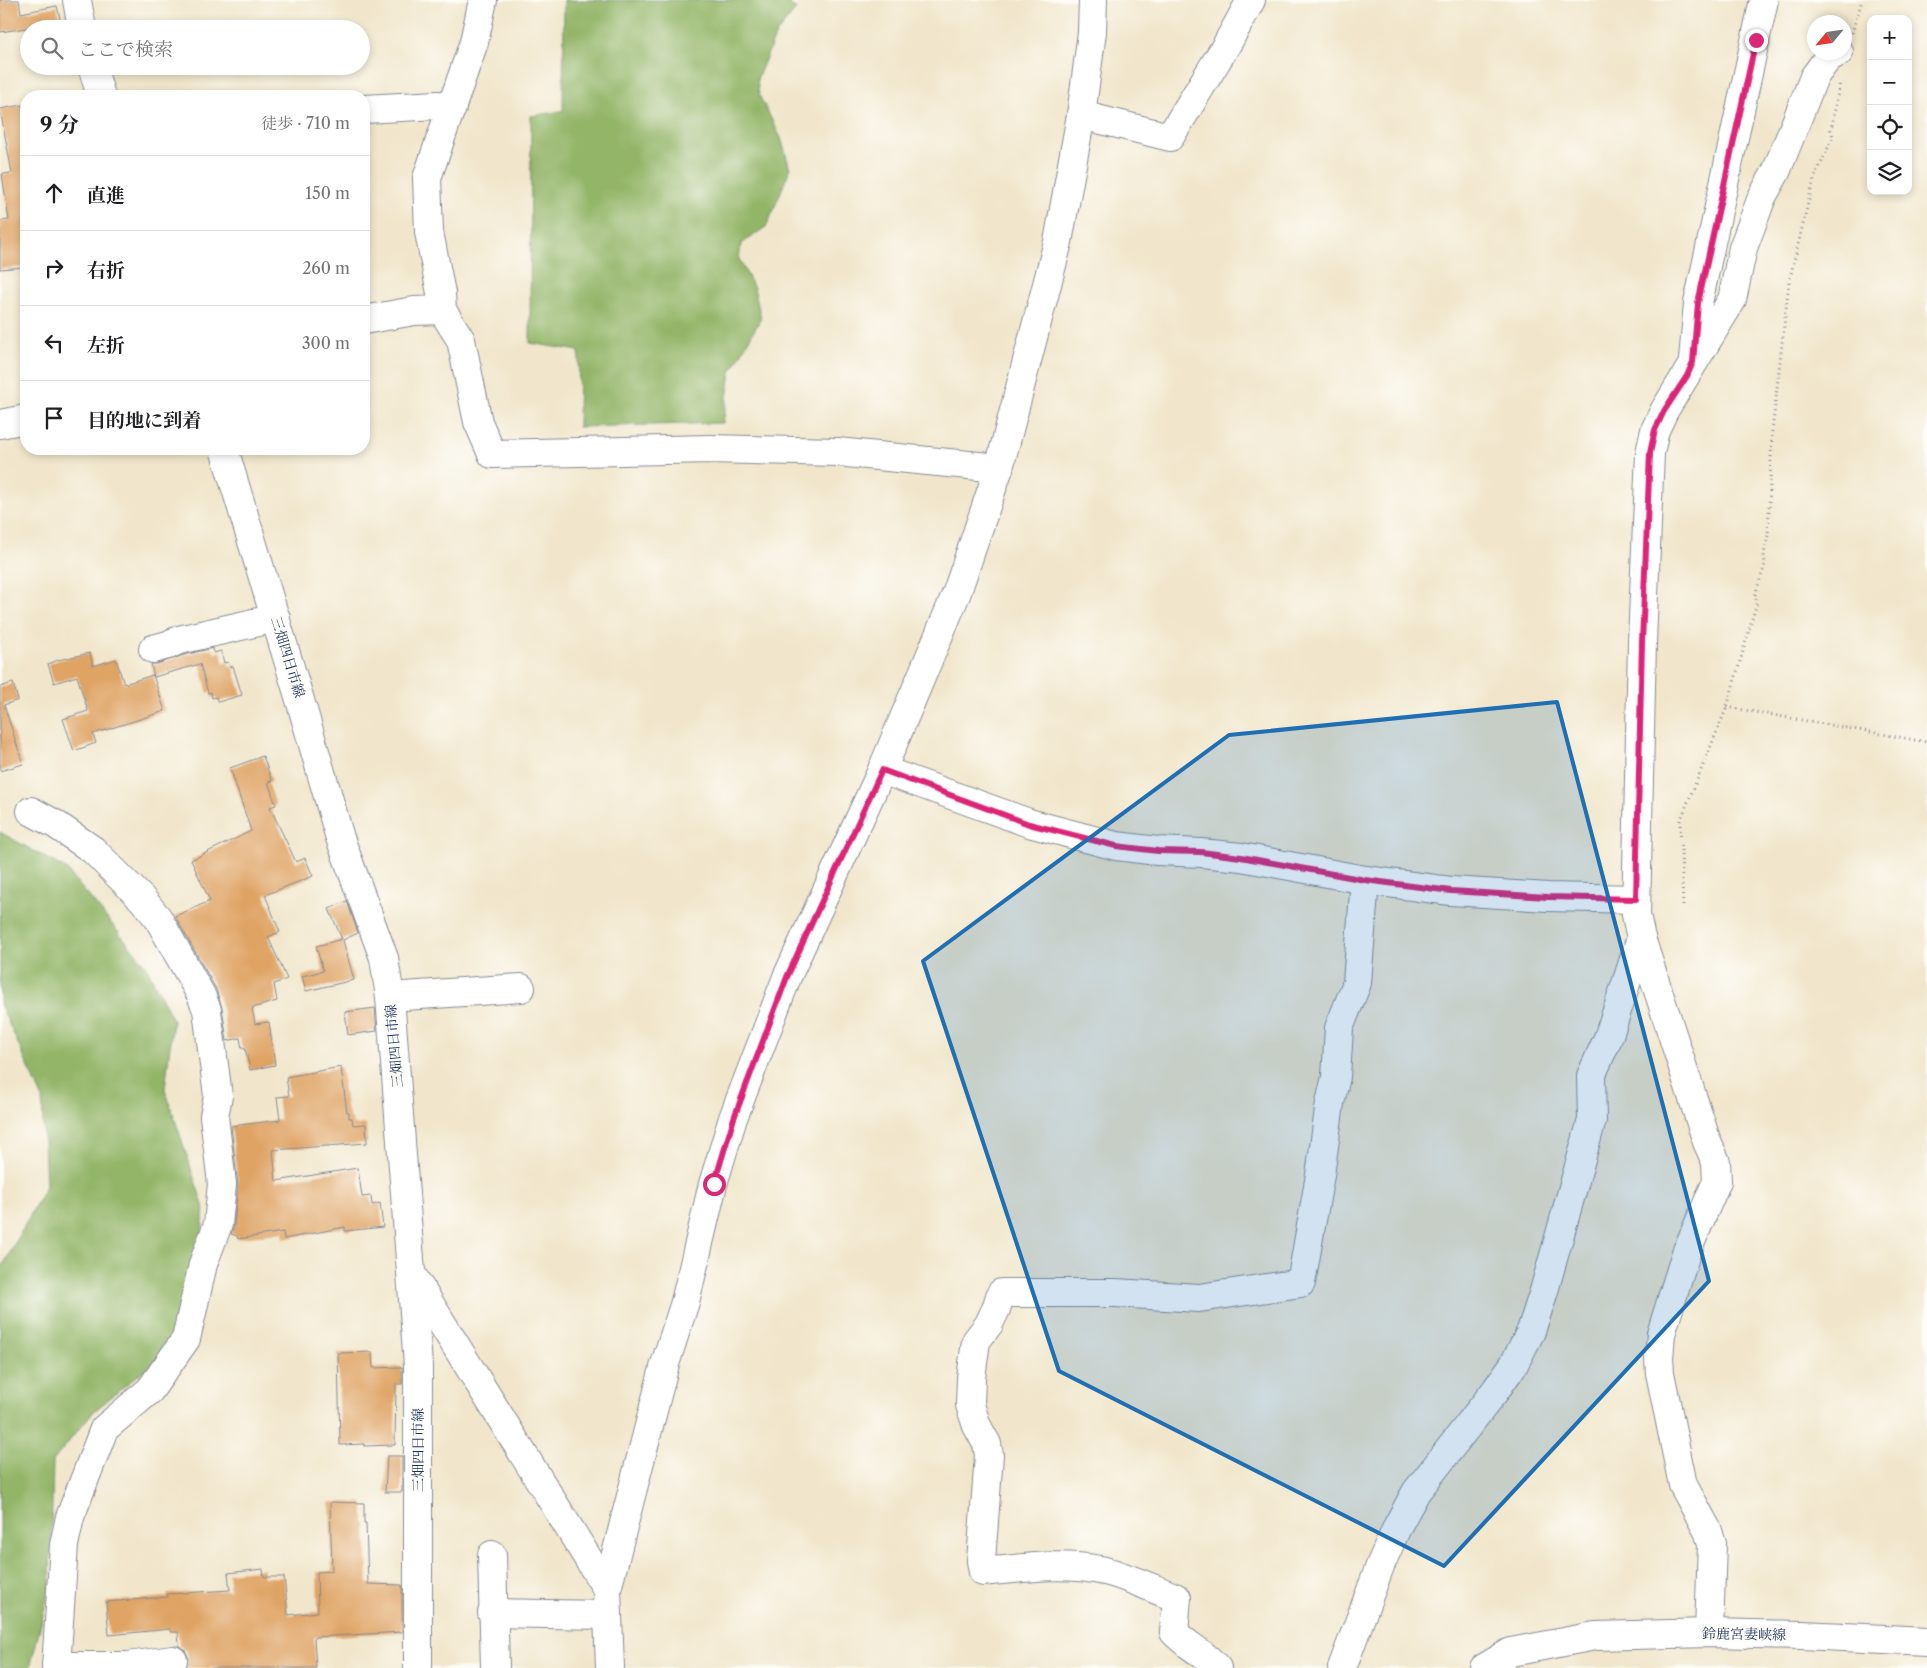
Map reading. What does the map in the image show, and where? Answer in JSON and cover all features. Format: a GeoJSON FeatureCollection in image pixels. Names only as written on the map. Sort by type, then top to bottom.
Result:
{"type":"FeatureCollection","features":[{"type":"Feature","properties":{"kind":"street"},"geometry":{"type":"LineString","coordinates":[[77,0],[80,20]]}},
{"type":"Feature","properties":{"kind":"street"},"geometry":{"type":"LineString","coordinates":[[483,0],[474,42],[427,178],[429,232],[441,292],[442,310],[461,340],[478,422],[492,454],[710,449],[837,452],[999,468]]}},
{"type":"Feature","properties":{"kind":"street"},"geometry":{"type":"LineString","coordinates":[[610,1668],[608,1602],[665,1364],[685,1302],[714,1184],[734,1118],[787,977],[882,770],[957,592],[999,468],[1058,242],[1081,115],[1092,32],[1093,0]]}},
{"type":"Feature","properties":{"kind":"street"},"geometry":{"type":"LineString","coordinates":[[1081,115],[1170,137],[1223,52],[1251,0]]}},
{"type":"Feature","properties":{"kind":"street"},"geometry":{"type":"LineString","coordinates":[[1693,362],[1698,303],[1764,0]]}},
{"type":"Feature","properties":{"kind":"street"},"geometry":{"type":"LineString","coordinates":[[1709,1633],[1712,1544],[1708,1531],[1683,1485],[1660,1373],[1659,1343],[1686,1253],[1716,1181],[1716,1162],[1707,1142],[1641,938],[1636,915],[1642,642],[1650,453],[1655,430],[1664,411],[1732,300],[1742,248],[1762,197],[1776,172],[1814,77],[1827,60]]}},
{"type":"Feature","properties":{"kind":"street"},"geometry":{"type":"LineString","coordinates":[[94,75],[98,90]]}},
{"type":"Feature","properties":{"kind":"street"},"geometry":{"type":"LineString","coordinates":[[370,109],[438,104],[452,108]]}},
{"type":"Feature","properties":{"kind":"street"},"geometry":{"type":"LineString","coordinates":[[370,319],[414,311],[442,310]]}},
{"type":"Feature","properties":{"kind":"street"},"geometry":{"type":"LineString","coordinates":[[0,424],[20,420]]}},
{"type":"Feature","properties":{"kind":"street","name":"三畑四日市線"},"geometry":{"type":"LineString","coordinates":[[226,455],[276,618],[340,838],[384,958],[390,997],[418,1365],[418,1668]]}},
{"type":"Feature","properties":{"kind":"street"},"geometry":{"type":"LineString","coordinates":[[153,649],[179,640],[276,618]]}},
{"type":"Feature","properties":{"kind":"street"},"geometry":{"type":"LineString","coordinates":[[882,770],[1029,824],[1116,846],[1241,857],[1365,880],[1451,891],[1548,897],[1636,899]]}},
{"type":"Feature","properties":{"kind":"street"},"geometry":{"type":"LineString","coordinates":[[30,811],[55,824],[93,850],[143,900],[158,918],[201,994],[207,1010],[218,1096],[214,1116],[222,1184],[218,1224],[203,1264],[186,1339],[150,1390],[104,1429],[70,1517],[64,1545],[56,1667],[128,1666],[173,1660]]}},
{"type":"Feature","properties":{"kind":"street"},"geometry":{"type":"LineString","coordinates":[[1217,1668],[1208,1657],[1182,1640],[1174,1632],[1177,1598],[1106,1571],[1062,1566],[1031,1566],[983,1572],[981,1561],[989,1456],[987,1444],[977,1426],[970,1405],[976,1341],[996,1309],[1001,1293],[1115,1293],[1199,1298],[1301,1283],[1336,1076],[1339,1028],[1357,982],[1365,880]]}},
{"type":"Feature","properties":{"kind":"street"},"geometry":{"type":"LineString","coordinates":[[1342,1668],[1380,1566],[1398,1525],[1416,1492],[1514,1364],[1531,1331],[1592,1120],[1591,1076],[1608,1038],[1641,938]]}},
{"type":"Feature","properties":{"kind":"street"},"geometry":{"type":"LineString","coordinates":[[390,997],[521,988]]}},
{"type":"Feature","properties":{"kind":"street"},"geometry":{"type":"LineString","coordinates":[[412,1275],[608,1602]]}},
{"type":"Feature","properties":{"kind":"street"},"geometry":{"type":"LineString","coordinates":[[492,1555],[492,1613],[495,1668]]}},
{"type":"Feature","properties":{"kind":"street"},"geometry":{"type":"LineString","coordinates":[[492,1613],[608,1602]]}},
{"type":"Feature","properties":{"kind":"street","name":"鈴鹿宮妻峡線"},"geometry":{"type":"LineString","coordinates":[[1484,1668],[1511,1652],[1595,1636],[1709,1633],[1927,1641]]}},
{"type":"Feature","properties":{"kind":"street","name":"鈴鹿宮妻峡線"},"geometry":{"type":"LineString","coordinates":[[1514,1668],[1561,1642]]}},
{"type":"Feature","properties":{"kind":"path"},"geometry":{"type":"LineString","coordinates":[[1852,30],[1862,0]]}},
{"type":"Feature","properties":{"kind":"path"},"geometry":{"type":"LineString","coordinates":[[1683,906],[1680,821],[1727,706],[1757,602],[1755,594],[1765,564],[1764,554],[1768,535],[1772,432],[1789,282],[1814,179],[1833,137],[1831,130],[1842,60]]}},
{"type":"Feature","properties":{"kind":"path"},"geometry":{"type":"LineString","coordinates":[[1727,706],[1927,742]]}},
{"type":"Feature","properties":{"kind":"highlighted area"},"geometry":{"type":"Polygon","coordinates":[[[1557,702],[1709,1281],[1444,1566],[1059,1371],[923,961],[1229,735],[1557,702]]]}},
{"type":"Feature","properties":{"kind":"green space"},"geometry":{"type":"Polygon","coordinates":[[[564,0],[784,0],[796,9],[776,34],[757,79],[759,95],[781,138],[790,169],[767,226],[741,244],[739,259],[754,288],[761,318],[731,372],[723,423],[578,427],[579,351],[530,343],[531,116],[563,111],[564,0]]]}},
{"type":"Feature","properties":{"kind":"green space"},"geometry":{"type":"Polygon","coordinates":[[[0,832],[66,869],[145,964],[173,1020],[165,1089],[204,1208],[197,1306],[160,1357],[92,1413],[53,1461],[50,1587],[30,1668],[0,1668],[0,1271],[46,1186],[42,1097],[0,1004],[0,832]]]}},
{"type":"Feature","properties":{"kind":"building"},"geometry":{"type":"Polygon","coordinates":[[[0,0],[19,0],[21,13],[57,6],[60,20],[20,20],[20,29],[0,32],[0,0]]]}},
{"type":"Feature","properties":{"kind":"building"},"geometry":{"type":"Polygon","coordinates":[[[20,105],[20,267],[0,269],[0,221],[9,220],[2,174],[12,173],[0,109],[20,105]]]}},
{"type":"Feature","properties":{"kind":"building"},"geometry":{"type":"Polygon","coordinates":[[[213,648],[214,653],[221,651],[224,663],[228,662],[230,667],[233,666],[242,695],[218,702],[216,697],[212,698],[211,692],[208,693],[200,664],[154,677],[151,664],[213,648]]]}},
{"type":"Feature","properties":{"kind":"building"},"geometry":{"type":"Polygon","coordinates":[[[90,653],[93,666],[116,659],[124,684],[153,675],[165,711],[93,734],[96,743],[74,751],[63,719],[88,711],[77,676],[54,683],[48,664],[90,653]]]}},
{"type":"Feature","properties":{"kind":"building"},"geometry":{"type":"Polygon","coordinates":[[[13,683],[18,700],[4,705],[23,764],[0,771],[0,687],[13,683]]]}},
{"type":"Feature","properties":{"kind":"building"},"geometry":{"type":"Polygon","coordinates":[[[263,756],[272,781],[268,782],[276,805],[270,807],[296,862],[305,858],[313,876],[265,895],[280,932],[268,937],[287,979],[274,984],[277,1001],[252,1008],[255,1024],[269,1022],[275,1065],[250,1070],[245,1048],[242,1049],[240,1038],[227,1041],[222,1008],[216,989],[175,916],[210,901],[191,860],[251,831],[230,768],[263,756]]]}},
{"type":"Feature","properties":{"kind":"building"},"geometry":{"type":"Polygon","coordinates":[[[347,901],[358,933],[343,940],[354,980],[306,991],[302,976],[323,971],[316,946],[342,939],[329,909],[347,901]]]}},
{"type":"Feature","properties":{"kind":"building"},"geometry":{"type":"Polygon","coordinates":[[[375,1008],[377,1031],[348,1035],[345,1012],[375,1008]]]}},
{"type":"Feature","properties":{"kind":"building"},"geometry":{"type":"Polygon","coordinates":[[[341,1067],[349,1118],[352,1118],[353,1125],[366,1124],[367,1143],[273,1150],[276,1181],[358,1168],[362,1197],[371,1196],[372,1205],[380,1203],[383,1227],[345,1231],[345,1227],[284,1239],[283,1232],[238,1239],[237,1236],[231,1234],[234,1226],[238,1185],[231,1126],[280,1120],[277,1097],[289,1096],[286,1077],[341,1067]]]}},
{"type":"Feature","properties":{"kind":"building"},"geometry":{"type":"Polygon","coordinates":[[[372,1352],[373,1368],[402,1367],[402,1384],[396,1384],[395,1445],[340,1445],[338,1353],[372,1352]]]}},
{"type":"Feature","properties":{"kind":"building"},"geometry":{"type":"Polygon","coordinates":[[[387,1456],[402,1456],[402,1492],[385,1492],[387,1456]]]}},
{"type":"Feature","properties":{"kind":"building"},"geometry":{"type":"Polygon","coordinates":[[[330,1502],[364,1503],[368,1584],[402,1585],[402,1632],[316,1637],[314,1638],[316,1668],[186,1668],[188,1657],[185,1650],[179,1646],[178,1632],[170,1632],[170,1629],[109,1635],[106,1602],[168,1597],[167,1594],[230,1590],[228,1573],[263,1569],[264,1577],[284,1577],[288,1615],[318,1612],[317,1572],[332,1571],[330,1502]]]}},
{"type":"Feature","properties":{"kind":"route"},"geometry":{"type":"LineString","coordinates":[[714,1184],[734,1118],[787,977],[882,770],[1029,824],[1116,846],[1241,857],[1277,862],[1365,880],[1451,891],[1548,897],[1636,899],[1642,642],[1650,453],[1655,430],[1664,411],[1687,376],[1693,362],[1698,303],[1756,40]]}}]}
